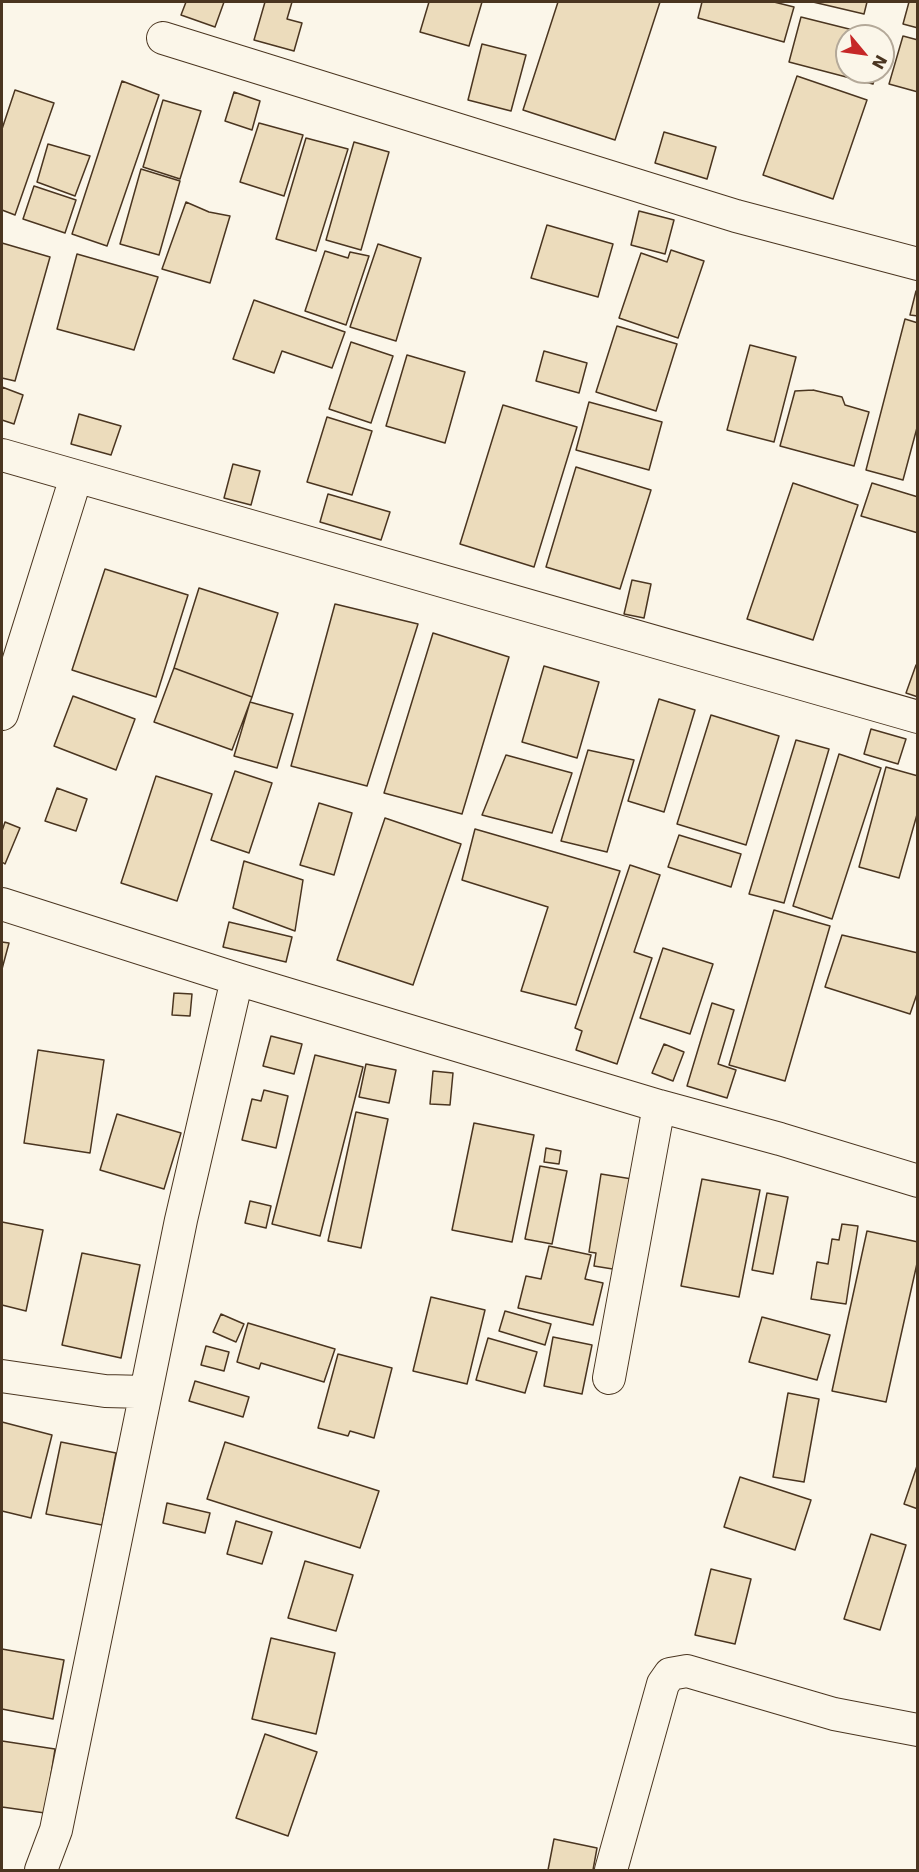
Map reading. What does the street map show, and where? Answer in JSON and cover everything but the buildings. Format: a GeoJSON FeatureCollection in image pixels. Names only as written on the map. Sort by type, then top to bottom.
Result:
{"type":"FeatureCollection","features":[{"type":"Feature","properties":{"kind":"street"},"geometry":{"type":"LineString","coordinates":[[163,38],[736,216],[918,264]]}},
{"type":"Feature","properties":{"kind":"street"},"geometry":{"type":"LineString","coordinates":[[2,455],[918,717]]}},
{"type":"Feature","properties":{"kind":"street"},"geometry":{"type":"LineString","coordinates":[[2,714],[76,477]]}},
{"type":"Feature","properties":{"kind":"street"},"geometry":{"type":"LineString","coordinates":[[2,904],[237,979],[918,1181]]}},
{"type":"Feature","properties":{"kind":"street"},"geometry":{"type":"LineString","coordinates":[[41,1870],[56,1830],[181,1221],[237,979]]}},
{"type":"Feature","properties":{"kind":"street"},"geometry":{"type":"LineString","coordinates":[[609,1378],[659,1106]]}},
{"type":"Feature","properties":{"kind":"street"},"geometry":{"type":"LineString","coordinates":[[2,1376],[105,1390],[146,1392]]}},
{"type":"Feature","properties":{"kind":"street"},"geometry":{"type":"LineString","coordinates":[[611,1870],[663,1684],[670,1674],[687,1671],[834,1714],[918,1730]]}}]}
